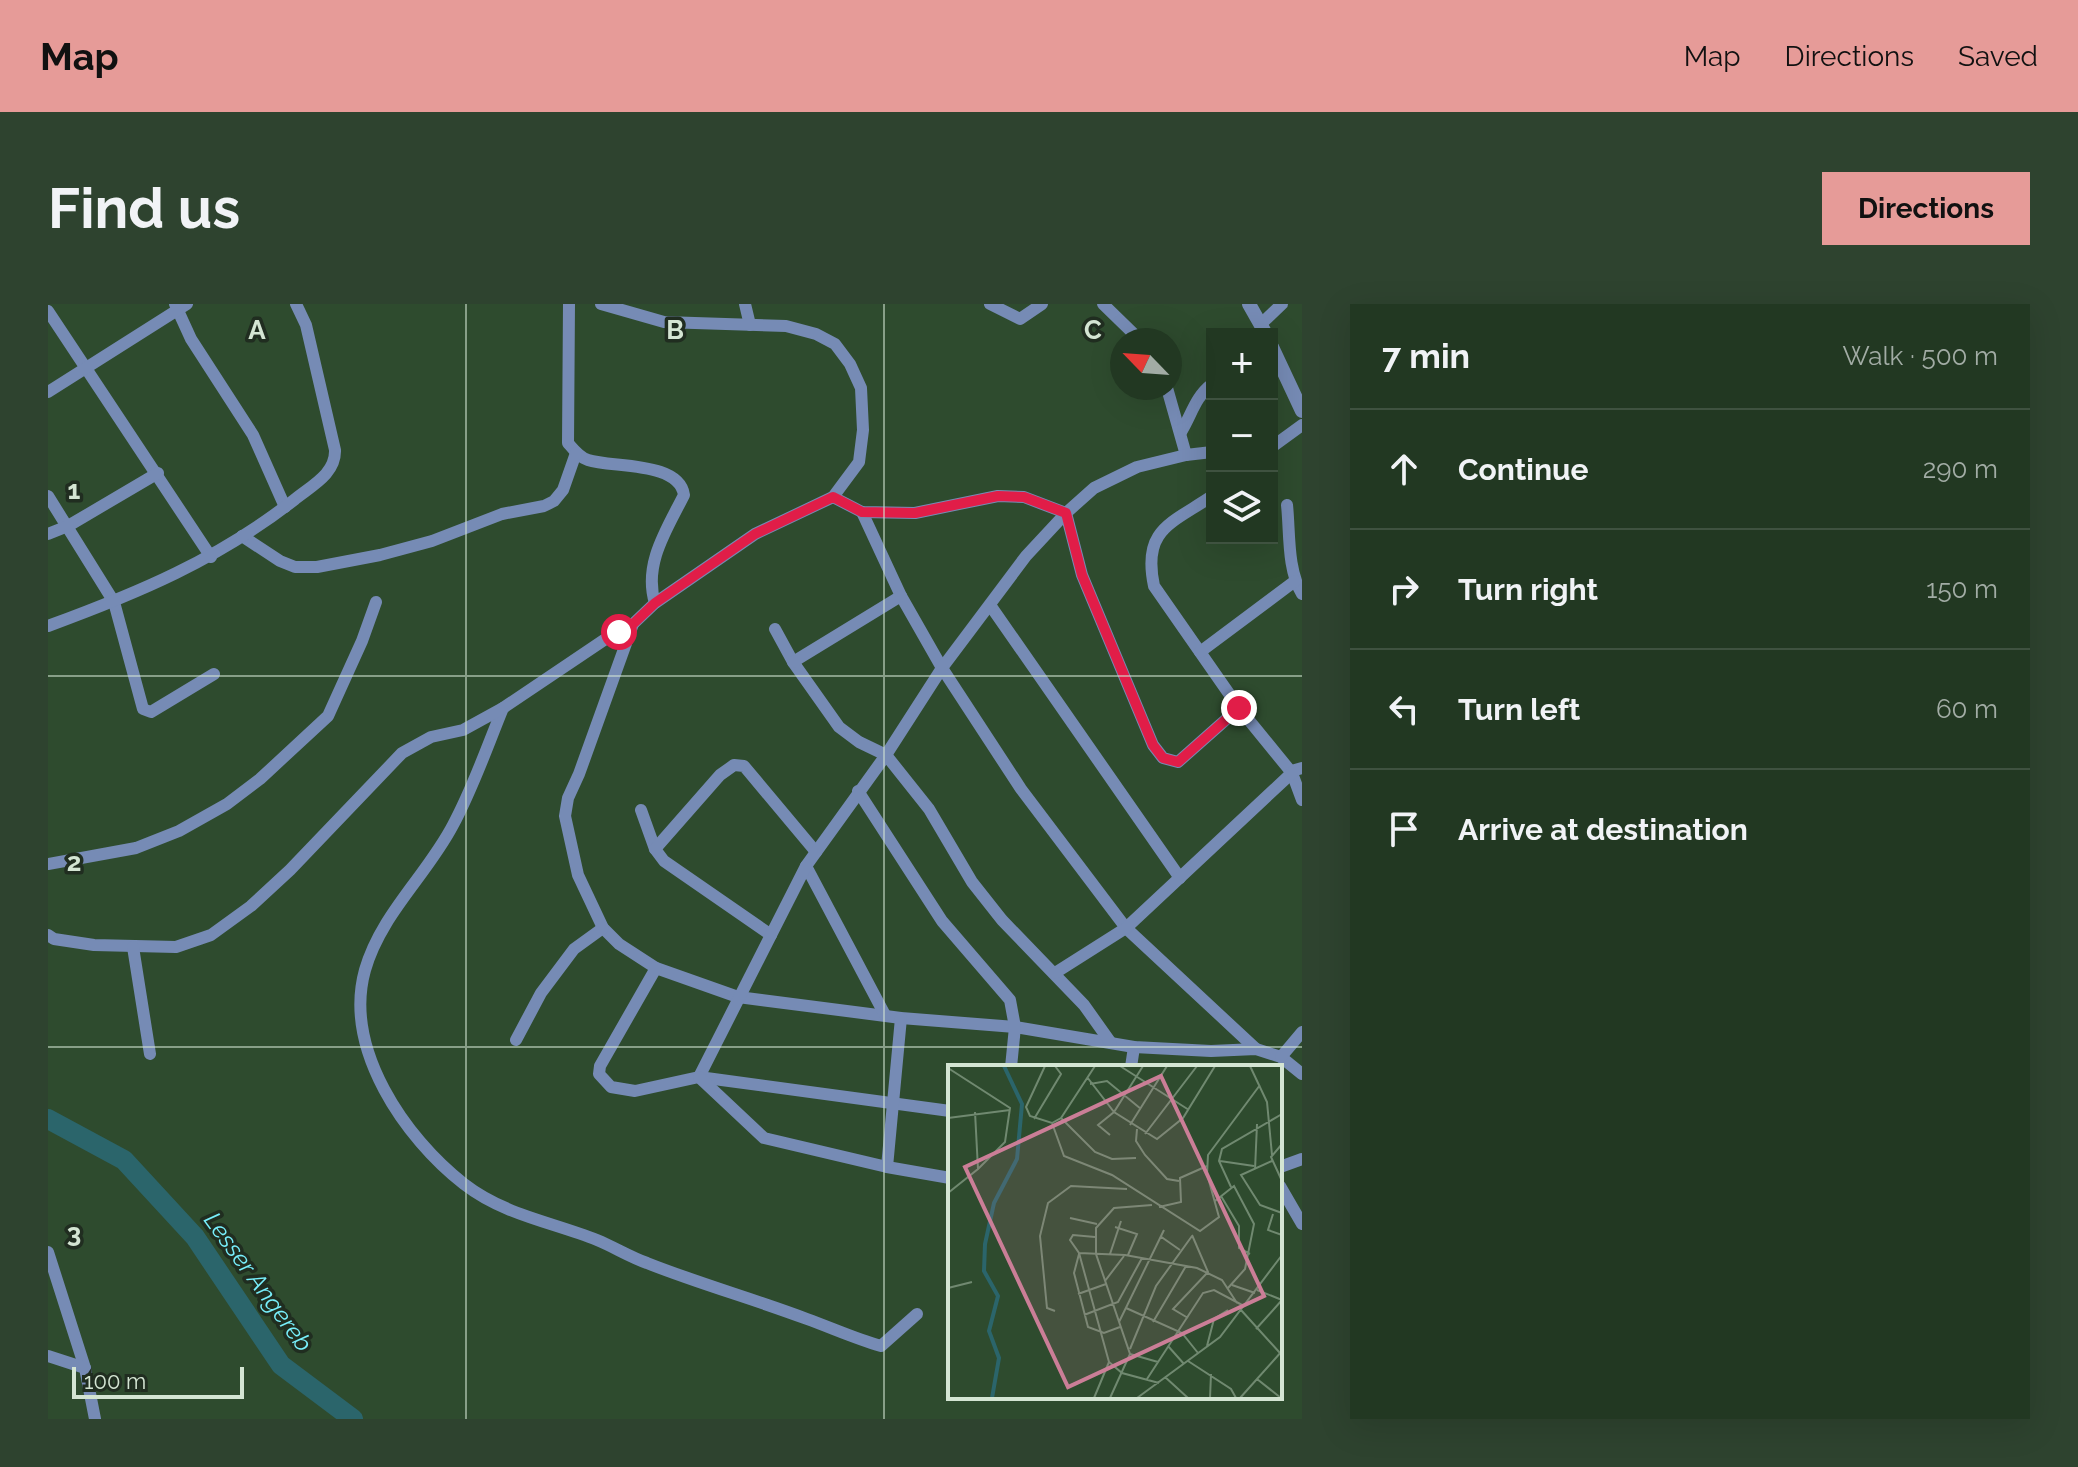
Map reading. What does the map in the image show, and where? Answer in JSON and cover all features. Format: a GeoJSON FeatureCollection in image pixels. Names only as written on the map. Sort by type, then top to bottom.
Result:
{"type":"FeatureCollection","features":[{"type":"Feature","properties":{"kind":"street"},"geometry":{"type":"LineString","coordinates":[[48,626],[114,602],[211,557],[285,507],[328,473],[335,457],[310,340],[296,304]]}},
{"type":"Feature","properties":{"kind":"street"},"geometry":{"type":"LineString","coordinates":[[569,304],[568,443],[576,453],[588,460],[639,466],[673,477],[683,487],[684,495],[656,553],[650,586],[655,603]]}},
{"type":"Feature","properties":{"kind":"street"},"geometry":{"type":"LineString","coordinates":[[48,935],[54,939],[94,945],[176,947],[211,935],[251,906],[290,870],[402,753],[431,737],[463,730],[503,708],[633,624],[655,603],[755,534],[833,497],[859,462],[863,430],[861,388],[850,364],[835,344],[816,334],[786,326],[664,322],[601,304]]}},
{"type":"Feature","properties":{"kind":"street"},"geometry":{"type":"LineString","coordinates":[[745,304],[750,325]]}},
{"type":"Feature","properties":{"kind":"street"},"geometry":{"type":"LineString","coordinates":[[990,304],[1020,319],[1042,304]]}},
{"type":"Feature","properties":{"kind":"street"},"geometry":{"type":"LineString","coordinates":[[1103,304],[1128,328]]}},
{"type":"Feature","properties":{"kind":"street"},"geometry":{"type":"LineString","coordinates":[[1249,304],[1262,328]]}},
{"type":"Feature","properties":{"kind":"street"},"geometry":{"type":"LineString","coordinates":[[1264,328],[1282,304]]}},
{"type":"Feature","properties":{"kind":"street"},"geometry":{"type":"LineString","coordinates":[[48,392],[180,306],[191,339],[253,435],[285,507]]}},
{"type":"Feature","properties":{"kind":"street"},"geometry":{"type":"LineString","coordinates":[[48,311],[211,557]]}},
{"type":"Feature","properties":{"kind":"street"},"geometry":{"type":"LineString","coordinates":[[1278,360],[1302,411]]}},
{"type":"Feature","properties":{"kind":"street"},"geometry":{"type":"LineString","coordinates":[[1181,432],[1200,393],[1206,388]]}},
{"type":"Feature","properties":{"kind":"street"},"geometry":{"type":"LineString","coordinates":[[1171,400],[1186,455]]}},
{"type":"Feature","properties":{"kind":"street"},"geometry":{"type":"LineString","coordinates":[[1278,443],[1302,425]]}},
{"type":"Feature","properties":{"kind":"street"},"geometry":{"type":"LineString","coordinates":[[242,536],[295,567],[317,567],[380,555],[432,541],[502,514],[544,506],[554,501],[563,490],[576,453]]}},
{"type":"Feature","properties":{"kind":"street"},"geometry":{"type":"LineString","coordinates":[[699,1077],[806,866],[886,755],[942,668],[1026,556],[1094,488],[1137,467],[1206,453]]}},
{"type":"Feature","properties":{"kind":"street"},"geometry":{"type":"LineString","coordinates":[[48,534],[68,526],[158,473]]}},
{"type":"Feature","properties":{"kind":"street"},"geometry":{"type":"LineString","coordinates":[[48,496],[114,602],[140,702],[146,711],[151,712],[214,674]]}},
{"type":"Feature","properties":{"kind":"street"},"geometry":{"type":"LineString","coordinates":[[833,497],[862,512],[915,513],[998,496],[1024,497],[1066,513]]}},
{"type":"Feature","properties":{"kind":"street"},"geometry":{"type":"LineString","coordinates":[[1206,500],[1165,528],[1154,541],[1149,562],[1154,586],[1239,708],[1297,771],[1302,800]]}},
{"type":"Feature","properties":{"kind":"street"},"geometry":{"type":"LineString","coordinates":[[1287,505],[1295,581],[1302,594]]}},
{"type":"Feature","properties":{"kind":"street"},"geometry":{"type":"LineString","coordinates":[[862,512],[901,596],[942,668],[1021,789],[1126,928],[1256,1049]]}},
{"type":"Feature","properties":{"kind":"street"},"geometry":{"type":"LineString","coordinates":[[1066,513],[1082,575],[1153,745],[1163,758],[1178,762],[1239,708]]}},
{"type":"Feature","properties":{"kind":"street"},"geometry":{"type":"LineString","coordinates":[[1200,652],[1295,581]]}},
{"type":"Feature","properties":{"kind":"street"},"geometry":{"type":"LineString","coordinates":[[793,662],[901,596]]}},
{"type":"Feature","properties":{"kind":"street"},"geometry":{"type":"LineString","coordinates":[[48,864],[136,848],[165,837],[227,804],[260,779],[328,716],[376,602]]}},
{"type":"Feature","properties":{"kind":"street"},"geometry":{"type":"LineString","coordinates":[[990,605],[1180,878]]}},
{"type":"Feature","properties":{"kind":"street"},"geometry":{"type":"LineString","coordinates":[[633,624],[568,798],[565,816],[578,875],[603,928],[619,944],[656,968],[738,997],[901,1018],[1015,1027],[1134,1047],[1211,1051],[1256,1049],[1281,1057],[1302,1074]]}},
{"type":"Feature","properties":{"kind":"street"},"geometry":{"type":"LineString","coordinates":[[775,629],[793,662],[839,727],[859,742],[886,755],[929,809],[972,882],[1002,920],[1084,1005],[1111,1043]]}},
{"type":"Feature","properties":{"kind":"street"},"geometry":{"type":"LineString","coordinates":[[503,708],[453,827],[389,917],[365,969],[361,999],[366,1041],[372,1065],[398,1115],[429,1154],[466,1185],[495,1203],[534,1220],[595,1239],[645,1262],[881,1346],[917,1314]]}},
{"type":"Feature","properties":{"kind":"street"},"geometry":{"type":"LineString","coordinates":[[655,849],[720,775],[734,765],[744,766],[816,852]]}},
{"type":"Feature","properties":{"kind":"street"},"geometry":{"type":"LineString","coordinates":[[1055,973],[1126,928],[1297,771]]}},
{"type":"Feature","properties":{"kind":"street"},"geometry":{"type":"LineString","coordinates":[[858,791],[942,921],[1010,1000],[1015,1027],[1011,1065]]}},
{"type":"Feature","properties":{"kind":"street"},"geometry":{"type":"LineString","coordinates":[[641,810],[655,849],[664,861],[771,935]]}},
{"type":"Feature","properties":{"kind":"street"},"geometry":{"type":"LineString","coordinates":[[806,866],[885,1015]]}},
{"type":"Feature","properties":{"kind":"street"},"geometry":{"type":"LineString","coordinates":[[516,1040],[541,993],[574,949],[603,928]]}},
{"type":"Feature","properties":{"kind":"street"},"geometry":{"type":"LineString","coordinates":[[133,947],[150,1054]]}},
{"type":"Feature","properties":{"kind":"street"},"geometry":{"type":"LineString","coordinates":[[656,968],[605,1055],[599,1074],[611,1087],[635,1091],[699,1077],[948,1111]]}},
{"type":"Feature","properties":{"kind":"street"},"geometry":{"type":"LineString","coordinates":[[887,1167],[901,1018]]}},
{"type":"Feature","properties":{"kind":"street"},"geometry":{"type":"LineString","coordinates":[[1281,1057],[1302,1032]]}},
{"type":"Feature","properties":{"kind":"street"},"geometry":{"type":"LineString","coordinates":[[1131,1065],[1134,1047]]}},
{"type":"Feature","properties":{"kind":"street"},"geometry":{"type":"LineString","coordinates":[[699,1077],[764,1138],[887,1167],[948,1178]]}},
{"type":"Feature","properties":{"kind":"street"},"geometry":{"type":"LineString","coordinates":[[1282,1166],[1302,1159]]}},
{"type":"Feature","properties":{"kind":"street"},"geometry":{"type":"LineString","coordinates":[[1282,1189],[1302,1224]]}},
{"type":"Feature","properties":{"kind":"street"},"geometry":{"type":"LineString","coordinates":[[48,1252],[85,1368],[95,1419]]}},
{"type":"Feature","properties":{"kind":"street"},"geometry":{"type":"LineString","coordinates":[[48,1356],[85,1368]]}},
{"type":"Feature","properties":{"kind":"waterway","name":"Lesser Angereb"},"geometry":{"type":"LineString","coordinates":[[48,1119],[124,1160],[195,1237],[281,1365],[353,1419]]}},
{"type":"Feature","properties":{"kind":"route"},"geometry":{"type":"LineString","coordinates":[[619,632],[633,624],[655,603],[755,534],[833,497],[862,512],[915,513],[998,496],[1024,497],[1066,513],[1082,575],[1153,745],[1163,758],[1178,762],[1239,708]]}}]}
